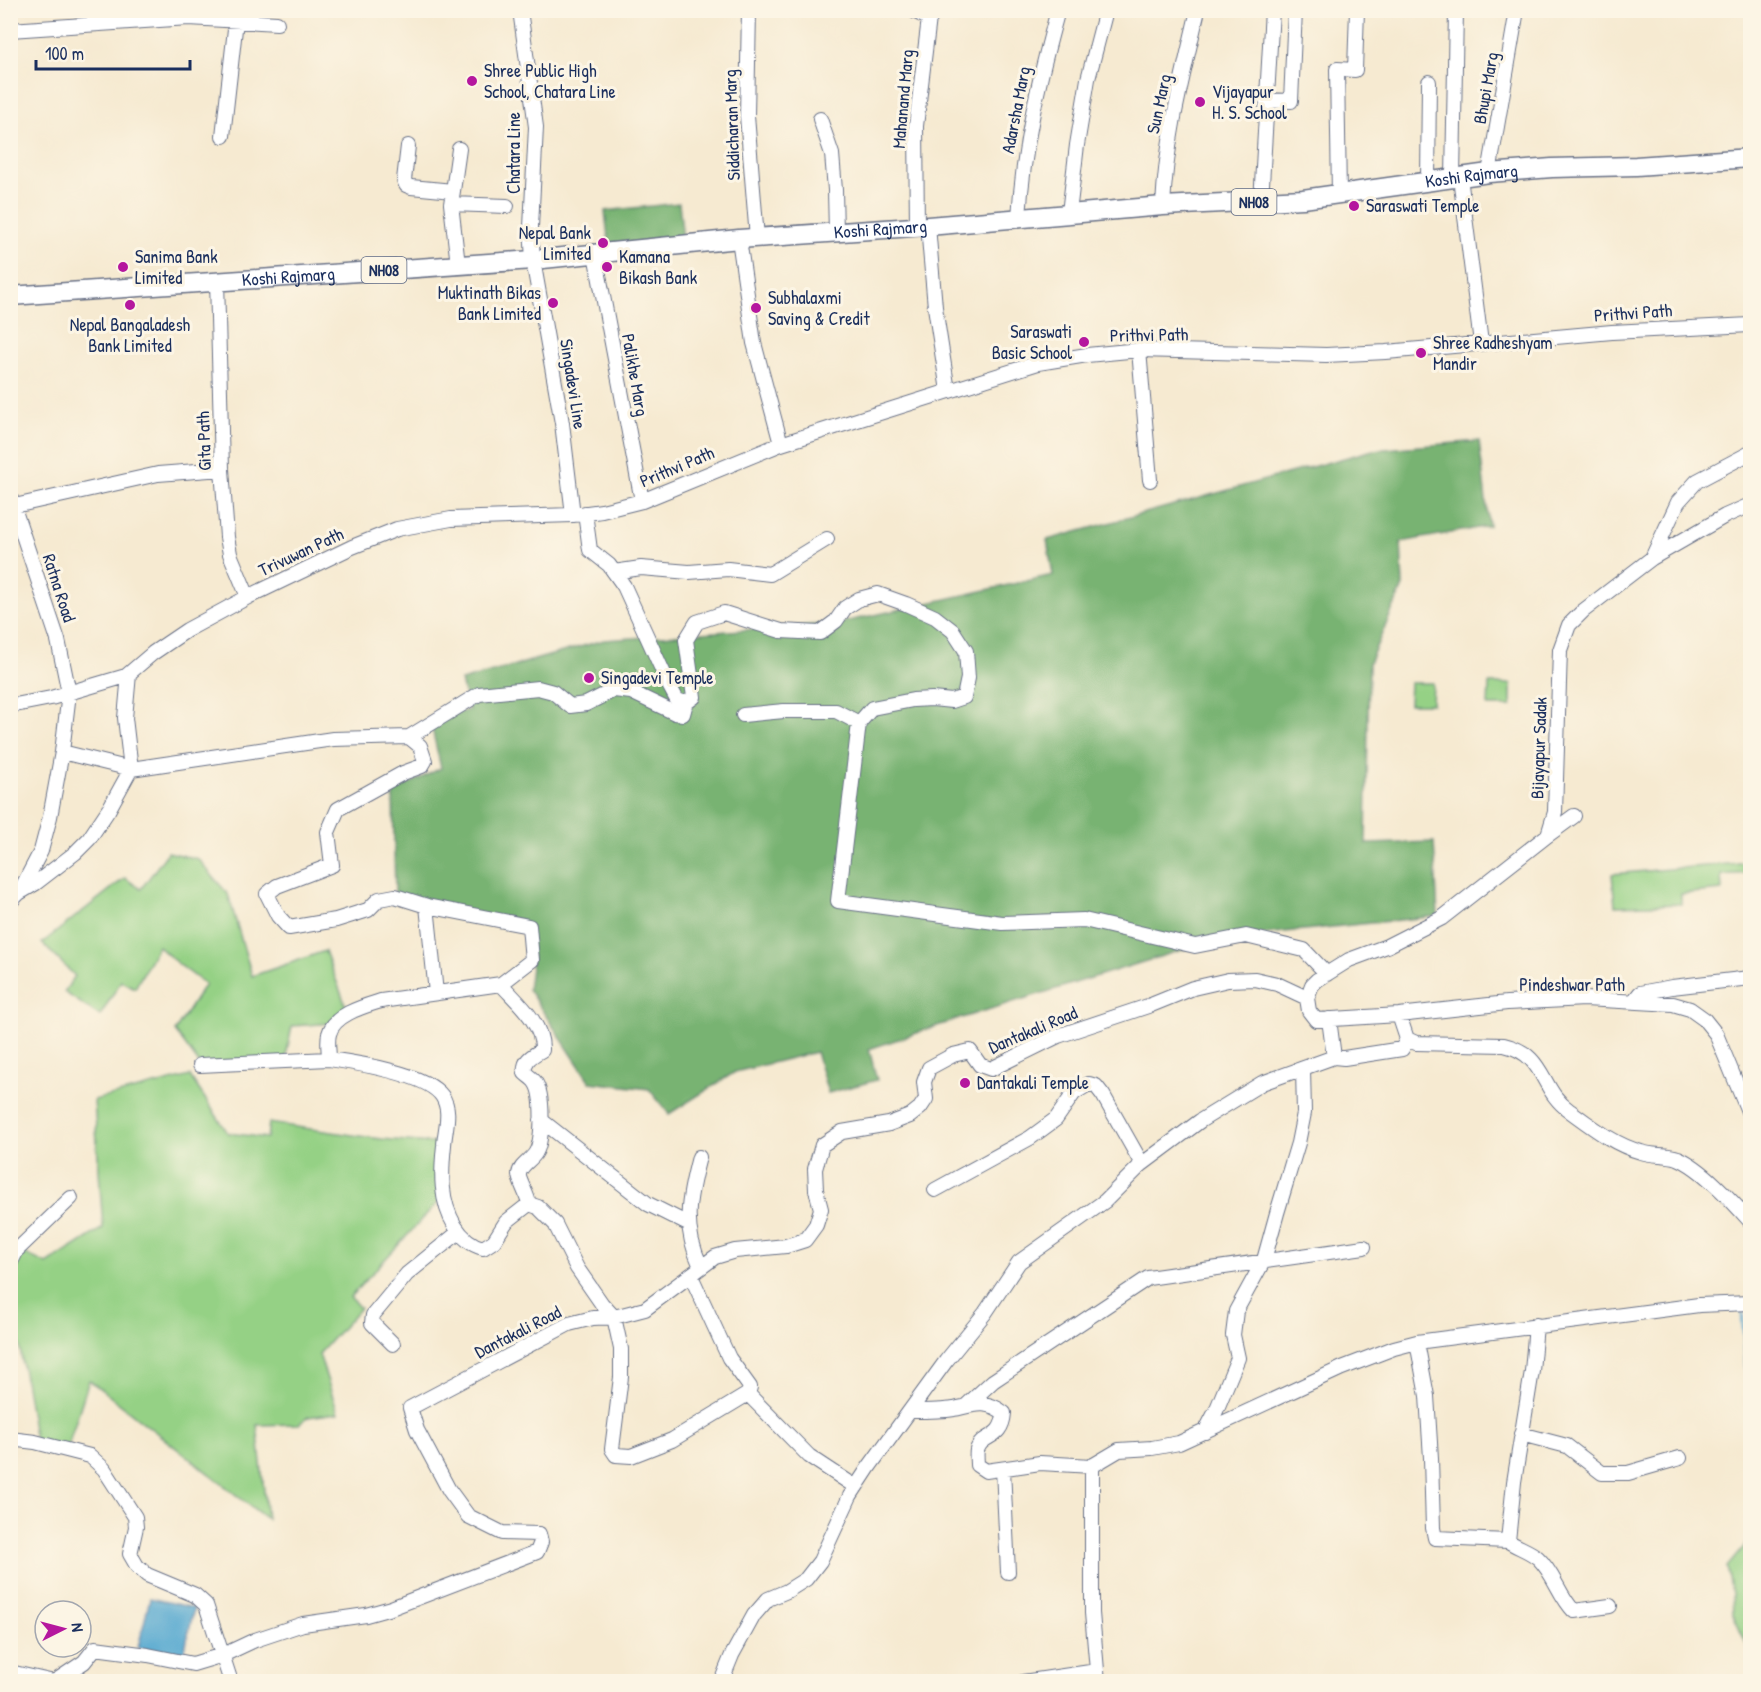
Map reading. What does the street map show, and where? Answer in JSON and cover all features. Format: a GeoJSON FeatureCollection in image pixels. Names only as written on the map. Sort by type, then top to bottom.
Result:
{"type":"FeatureCollection","features":[{"type":"Feature","properties":{"kind":"main road","name":"Koshi Rajmarg"},"geometry":{"type":"LineString","coordinates":[[10,296],[533,260],[748,238],[1069,213],[1261,202],[1338,195],[1489,173],[1552,168],[1635,166],[1750,158]]}},
{"type":"Feature","properties":{"kind":"street","name":"Chatara Line"},"geometry":{"type":"LineString","coordinates":[[520,10],[536,127],[531,226],[533,260]]}},
{"type":"Feature","properties":{"kind":"street","name":"Siddicharan Marg"},"geometry":{"type":"LineString","coordinates":[[749,10],[748,238],[754,343],[781,444]]}},
{"type":"Feature","properties":{"kind":"street"},"geometry":{"type":"LineString","coordinates":[[912,10],[930,15]]}},
{"type":"Feature","properties":{"kind":"street","name":"Adarsha Marg"},"geometry":{"type":"LineString","coordinates":[[1019,218],[1022,176],[1031,121],[1058,10]]}},
{"type":"Feature","properties":{"kind":"street"},"geometry":{"type":"LineString","coordinates":[[1069,213],[1088,79],[1106,10]]}},
{"type":"Feature","properties":{"kind":"street","name":"Sun Marg"},"geometry":{"type":"LineString","coordinates":[[1163,206],[1165,168],[1171,129],[1198,10]]}},
{"type":"Feature","properties":{"kind":"street"},"geometry":{"type":"LineString","coordinates":[[1261,202],[1272,10]]}},
{"type":"Feature","properties":{"kind":"street"},"geometry":{"type":"LineString","coordinates":[[1266,100],[1291,101],[1295,10]]}},
{"type":"Feature","properties":{"kind":"street"},"geometry":{"type":"LineString","coordinates":[[1338,195],[1337,69],[1355,70],[1357,10]]}},
{"type":"Feature","properties":{"kind":"street"},"geometry":{"type":"LineString","coordinates":[[1456,10],[1456,178],[1481,343]]}},
{"type":"Feature","properties":{"kind":"street","name":"Bhupi Marg"},"geometry":{"type":"LineString","coordinates":[[1489,173],[1517,10]]}},
{"type":"Feature","properties":{"kind":"street","name":"Mahanand Marg"},"geometry":{"type":"LineString","coordinates":[[930,15],[916,126],[922,226],[948,390]]}},
{"type":"Feature","properties":{"kind":"street"},"geometry":{"type":"LineString","coordinates":[[10,30],[129,16],[277,23]]}},
{"type":"Feature","properties":{"kind":"street"},"geometry":{"type":"LineString","coordinates":[[223,136],[236,20]]}},
{"type":"Feature","properties":{"kind":"street"},"geometry":{"type":"LineString","coordinates":[[1428,182],[1430,82]]}},
{"type":"Feature","properties":{"kind":"street"},"geometry":{"type":"LineString","coordinates":[[820,119],[832,154],[836,232]]}},
{"type":"Feature","properties":{"kind":"street"},"geometry":{"type":"LineString","coordinates":[[408,146],[404,180],[406,184],[452,197],[507,206]]}},
{"type":"Feature","properties":{"kind":"street"},"geometry":{"type":"LineString","coordinates":[[458,265],[452,197],[459,149]]}},
{"type":"Feature","properties":{"kind":"street","name":"Palikhe Marg"},"geometry":{"type":"LineString","coordinates":[[595,254],[642,501]]}},
{"type":"Feature","properties":{"kind":"street","name":"Singadevi Line"},"geometry":{"type":"LineString","coordinates":[[533,260],[579,514],[590,550],[609,565],[624,586],[670,687],[677,700],[686,703]]}},
{"type":"Feature","properties":{"kind":"street","name":"Gita Path"},"geometry":{"type":"LineString","coordinates":[[217,280],[222,469],[230,554],[248,597]]}},
{"type":"Feature","properties":{"kind":"street","name":"Prithvi Path"},"geometry":{"type":"LineString","coordinates":[[579,514],[642,501],[781,444],[948,390],[1038,363],[1087,355],[1139,350],[1326,355],[1434,350],[1481,343],[1671,328],[1750,325]]}},
{"type":"Feature","properties":{"kind":"street"},"geometry":{"type":"LineString","coordinates":[[1139,350],[1150,480]]}},
{"type":"Feature","properties":{"kind":"street","name":"Bijayapur Sadak"},"geometry":{"type":"LineString","coordinates":[[1548,835],[1555,812],[1560,650],[1569,625],[1611,588],[1652,558],[1678,502],[1697,482],[1750,453]]}},
{"type":"Feature","properties":{"kind":"street"},"geometry":{"type":"LineString","coordinates":[[11,504],[158,474],[222,469]]}},
{"type":"Feature","properties":{"kind":"street","name":"Ratna Road"},"geometry":{"type":"LineString","coordinates":[[11,504],[58,640],[69,693],[62,752],[50,817],[41,851],[15,897]]}},
{"type":"Feature","properties":{"kind":"street"},"geometry":{"type":"LineString","coordinates":[[1652,558],[1725,516],[1750,505]]}},
{"type":"Feature","properties":{"kind":"street","name":"Trivuwan Path"},"geometry":{"type":"LineString","coordinates":[[10,706],[69,693],[129,674],[153,653],[187,630],[248,597],[352,547],[397,529],[451,519],[579,514]]}},
{"type":"Feature","properties":{"kind":"street"},"geometry":{"type":"LineString","coordinates":[[614,572],[641,568],[689,572],[728,569],[770,574],[827,539]]}},
{"type":"Feature","properties":{"kind":"street"},"geometry":{"type":"LineString","coordinates":[[62,752],[131,768],[333,739],[409,737],[479,694],[538,688],[553,692],[570,706],[586,704],[614,690],[631,692],[659,707],[683,714],[686,703],[694,697],[686,640],[697,622],[724,613],[780,631],[820,633],[836,621],[845,608],[859,599],[878,594],[935,617],[953,631],[966,651],[968,678],[964,698],[952,702],[932,699],[913,700],[872,708],[859,723],[838,901],[1002,923],[1084,920],[1196,946],[1246,936],[1304,950],[1327,974]]}},
{"type":"Feature","properties":{"kind":"street"},"geometry":{"type":"LineString","coordinates":[[15,897],[44,877],[89,839],[110,809],[131,768],[125,718],[129,674]]}},
{"type":"Feature","properties":{"kind":"street"},"geometry":{"type":"LineString","coordinates":[[743,715],[784,711],[836,711],[859,723]]}},
{"type":"Feature","properties":{"kind":"street"},"geometry":{"type":"LineString","coordinates":[[329,1059],[329,1034],[335,1023],[350,1014],[381,1001],[501,984],[532,960],[529,926],[427,906],[395,896],[380,899],[368,910],[336,920],[289,928],[278,916],[267,894],[277,886],[332,865],[328,832],[338,809],[403,772],[422,766],[425,761],[420,746],[409,737]]}},
{"type":"Feature","properties":{"kind":"street"},"geometry":{"type":"LineString","coordinates":[[1334,1057],[1329,1019],[1316,1020],[1308,1011],[1307,998],[1312,985],[1349,960],[1387,946],[1442,918],[1574,816]]}},
{"type":"Feature","properties":{"kind":"street"},"geometry":{"type":"LineString","coordinates":[[427,906],[436,993]]}},
{"type":"Feature","properties":{"kind":"street"},"geometry":{"type":"LineString","coordinates":[[1633,1002],[1640,993],[1750,978]]}},
{"type":"Feature","properties":{"kind":"street","name":"Dantakali Road"},"geometry":{"type":"LineString","coordinates":[[223,1655],[255,1640],[303,1624],[366,1615],[391,1608],[537,1552],[541,1542],[539,1534],[502,1533],[468,1516],[449,1490],[417,1430],[410,1408],[569,1324],[593,1318],[614,1317],[645,1309],[715,1257],[735,1251],[786,1246],[805,1240],[816,1226],[820,1209],[814,1169],[822,1144],[842,1132],[889,1124],[910,1116],[926,1099],[924,1082],[929,1068],[953,1055],[970,1051],[980,1065],[991,1069],[1058,1036],[1151,1005],[1193,988],[1228,980],[1255,980],[1277,984],[1307,998]]}},
{"type":"Feature","properties":{"kind":"street"},"geometry":{"type":"LineString","coordinates":[[501,984],[537,1025],[542,1039],[542,1050],[529,1058],[524,1066],[525,1073],[535,1082],[541,1094],[541,1120],[536,1152],[519,1171],[519,1179],[528,1193],[529,1204]]}},
{"type":"Feature","properties":{"kind":"street","name":"Pindeshwar Path"},"geometry":{"type":"LineString","coordinates":[[1329,1019],[1399,1015],[1507,1003],[1585,999],[1673,1004],[1690,1009],[1704,1019],[1716,1034],[1750,1116]]}},
{"type":"Feature","properties":{"kind":"street"},"geometry":{"type":"LineString","coordinates":[[721,1682],[732,1655],[754,1616],[768,1599],[806,1579],[820,1561],[856,1487],[946,1361],[985,1313],[1019,1262],[1105,1201],[1142,1164],[1200,1121],[1262,1083],[1334,1057],[1356,1057],[1402,1049],[1407,1039],[1399,1015]]}},
{"type":"Feature","properties":{"kind":"street"},"geometry":{"type":"LineString","coordinates":[[1407,1039],[1416,1043],[1504,1045],[1518,1048],[1528,1055],[1540,1069],[1555,1096],[1566,1109],[1619,1143],[1642,1153],[1676,1158],[1689,1164],[1724,1193],[1750,1221]]}},
{"type":"Feature","properties":{"kind":"street"},"geometry":{"type":"LineString","coordinates":[[200,1065],[329,1059],[362,1064],[422,1080],[441,1095],[449,1113],[444,1144],[443,1197],[459,1232],[474,1246],[483,1248],[494,1241],[506,1222],[529,1204]]}},
{"type":"Feature","properties":{"kind":"street"},"geometry":{"type":"LineString","coordinates":[[1204,1432],[1216,1411],[1238,1358],[1233,1335],[1236,1311],[1264,1260],[1276,1212],[1298,1143],[1304,1113],[1303,1069]]}},
{"type":"Feature","properties":{"kind":"street"},"geometry":{"type":"LineString","coordinates":[[935,1190],[1030,1138],[1056,1119],[1074,1093],[1089,1084],[1096,1086],[1103,1095],[1142,1164]]}},
{"type":"Feature","properties":{"kind":"street"},"geometry":{"type":"LineString","coordinates":[[541,1120],[648,1204],[688,1224]]}},
{"type":"Feature","properties":{"kind":"street"},"geometry":{"type":"LineString","coordinates":[[529,1204],[538,1207],[555,1224],[577,1268],[614,1317],[621,1349],[621,1377],[612,1449],[615,1455],[631,1456],[672,1440],[748,1394],[750,1387],[729,1358],[696,1271],[688,1224],[691,1187],[699,1157]]}},
{"type":"Feature","properties":{"kind":"street"},"geometry":{"type":"LineString","coordinates":[[10,1264],[17,1250],[71,1198]]}},
{"type":"Feature","properties":{"kind":"street"},"geometry":{"type":"LineString","coordinates":[[393,1344],[372,1323],[373,1314],[406,1274],[459,1232]]}},
{"type":"Feature","properties":{"kind":"street"},"geometry":{"type":"LineString","coordinates":[[967,1405],[993,1381],[1148,1278],[1364,1247]]}},
{"type":"Feature","properties":{"kind":"street"},"geometry":{"type":"LineString","coordinates":[[912,1411],[956,1409],[967,1405],[983,1404],[995,1407],[1004,1413],[1003,1424],[996,1434],[983,1441],[976,1451],[977,1465],[986,1471],[1040,1463],[1092,1466],[1119,1450],[1152,1448],[1179,1443],[1342,1368],[1394,1348],[1417,1342],[1699,1305],[1750,1303]]}},
{"type":"Feature","properties":{"kind":"street"},"geometry":{"type":"LineString","coordinates":[[1508,1541],[1514,1482],[1532,1371],[1536,1325]]}},
{"type":"Feature","properties":{"kind":"street"},"geometry":{"type":"LineString","coordinates":[[1417,1342],[1427,1396],[1432,1528],[1435,1538],[1508,1541],[1538,1558],[1554,1580],[1566,1604],[1574,1611],[1610,1606]]}},
{"type":"Feature","properties":{"kind":"street"},"geometry":{"type":"LineString","coordinates":[[748,1394],[809,1456],[856,1487]]}},
{"type":"Feature","properties":{"kind":"street"},"geometry":{"type":"LineString","coordinates":[[1521,1434],[1567,1446],[1602,1473],[1628,1473],[1680,1458]]}},
{"type":"Feature","properties":{"kind":"street"},"geometry":{"type":"LineString","coordinates":[[10,1439],[35,1442],[90,1456],[104,1469],[135,1517],[136,1527],[130,1554],[137,1566],[147,1575],[195,1595],[206,1605],[231,1682]]}},
{"type":"Feature","properties":{"kind":"street"},"geometry":{"type":"LineString","coordinates":[[1023,1682],[1097,1676],[1092,1613],[1092,1466]]}},
{"type":"Feature","properties":{"kind":"street"},"geometry":{"type":"LineString","coordinates":[[1002,1469],[1008,1572]]}},
{"type":"Feature","properties":{"kind":"street"},"geometry":{"type":"LineString","coordinates":[[10,1672],[54,1682],[84,1662],[95,1648],[193,1664],[223,1655]]}},
{"type":"Feature","properties":{"kind":"green space"},"geometry":{"type":"Polygon","coordinates":[[[679,203],[683,239],[609,247],[605,211],[679,203]]]}},
{"type":"Feature","properties":{"kind":"green space"},"geometry":{"type":"Polygon","coordinates":[[[1479,441],[1489,526],[1401,542],[1403,586],[1369,663],[1366,844],[1434,842],[1438,916],[1246,936],[1195,946],[869,1049],[877,1080],[828,1093],[816,1052],[735,1072],[669,1114],[649,1089],[590,1082],[528,989],[532,960],[529,926],[395,896],[393,792],[441,768],[430,720],[469,710],[461,681],[604,640],[839,623],[1053,575],[1047,540],[1373,450],[1479,441]]]}},
{"type":"Feature","properties":{"kind":"green space"},"geometry":{"type":"Polygon","coordinates":[[[1410,683],[1433,683],[1432,704],[1409,704],[1410,683]]]}},
{"type":"Feature","properties":{"kind":"green space"},"geometry":{"type":"Polygon","coordinates":[[[1489,684],[1511,684],[1511,706],[1488,706],[1489,684]]]}},
{"type":"Feature","properties":{"kind":"green space"},"geometry":{"type":"Polygon","coordinates":[[[168,852],[198,859],[228,894],[252,976],[325,951],[349,1014],[335,1023],[292,1026],[285,1062],[200,1065],[175,1031],[205,984],[158,946],[135,988],[121,981],[100,1016],[64,992],[75,976],[42,943],[125,878],[141,889],[168,852]]]}},
{"type":"Feature","properties":{"kind":"green space"},"geometry":{"type":"Polygon","coordinates":[[[1750,862],[1750,873],[1721,875],[1722,890],[1681,894],[1681,904],[1615,906],[1612,874],[1750,862]]]}},
{"type":"Feature","properties":{"kind":"green space"},"geometry":{"type":"Polygon","coordinates":[[[190,1076],[228,1133],[267,1138],[269,1123],[381,1139],[444,1144],[443,1197],[350,1297],[360,1308],[319,1354],[338,1413],[308,1417],[299,1424],[257,1425],[267,1519],[89,1380],[67,1449],[35,1442],[18,1336],[11,1332],[11,1264],[17,1250],[47,1264],[103,1228],[94,1100],[190,1076]]]}},
{"type":"Feature","properties":{"kind":"green space"},"geometry":{"type":"Polygon","coordinates":[[[1750,1329],[1750,1424],[1743,1330],[1750,1329]]]}},
{"type":"Feature","properties":{"kind":"green space"},"geometry":{"type":"Polygon","coordinates":[[[1750,1542],[1750,1652],[1733,1615],[1727,1567],[1750,1542]]]}},
{"type":"Feature","properties":{"kind":"water"},"geometry":{"type":"Polygon","coordinates":[[[150,1598],[194,1608],[183,1658],[138,1648],[150,1598]]]}},
{"type":"Feature","properties":{"kind":"waterway"},"geometry":{"type":"LineString","coordinates":[[1742,1310],[1750,1424]]}},
{"type":"Feature","properties":{"kind":"place","name":"Shree Public High School, Chatara Line"},"geometry":{"type":"Point","coordinates":[472,81]}},
{"type":"Feature","properties":{"kind":"place","name":"Vijayapur H. S. School"},"geometry":{"type":"Point","coordinates":[1200,102]}},
{"type":"Feature","properties":{"kind":"place","name":"Saraswati Temple"},"geometry":{"type":"Point","coordinates":[1354,206]}},
{"type":"Feature","properties":{"kind":"place","name":"Nepal Bank Limited"},"geometry":{"type":"Point","coordinates":[603,243]}},
{"type":"Feature","properties":{"kind":"place","name":"Sanima Bank Limited"},"geometry":{"type":"Point","coordinates":[123,267]}},
{"type":"Feature","properties":{"kind":"place","name":"Kamana Bikash Bank"},"geometry":{"type":"Point","coordinates":[607,267]}},
{"type":"Feature","properties":{"kind":"place","name":"Muktinath Bikas Bank Limited"},"geometry":{"type":"Point","coordinates":[553,303]}},
{"type":"Feature","properties":{"kind":"place","name":"Nepal Bangaladesh Bank Limited"},"geometry":{"type":"Point","coordinates":[130,305]}},
{"type":"Feature","properties":{"kind":"place","name":"Subhalaxmi Saving & Credit"},"geometry":{"type":"Point","coordinates":[756,308]}},
{"type":"Feature","properties":{"kind":"place","name":"Saraswati Basic School"},"geometry":{"type":"Point","coordinates":[1084,342]}},
{"type":"Feature","properties":{"kind":"place","name":"Shree Radheshyam Mandir"},"geometry":{"type":"Point","coordinates":[1421,353]}},
{"type":"Feature","properties":{"kind":"place","name":"Singadevi Temple"},"geometry":{"type":"Point","coordinates":[589,678]}},
{"type":"Feature","properties":{"kind":"place","name":"Dantakali Temple"},"geometry":{"type":"Point","coordinates":[965,1083]}}]}
